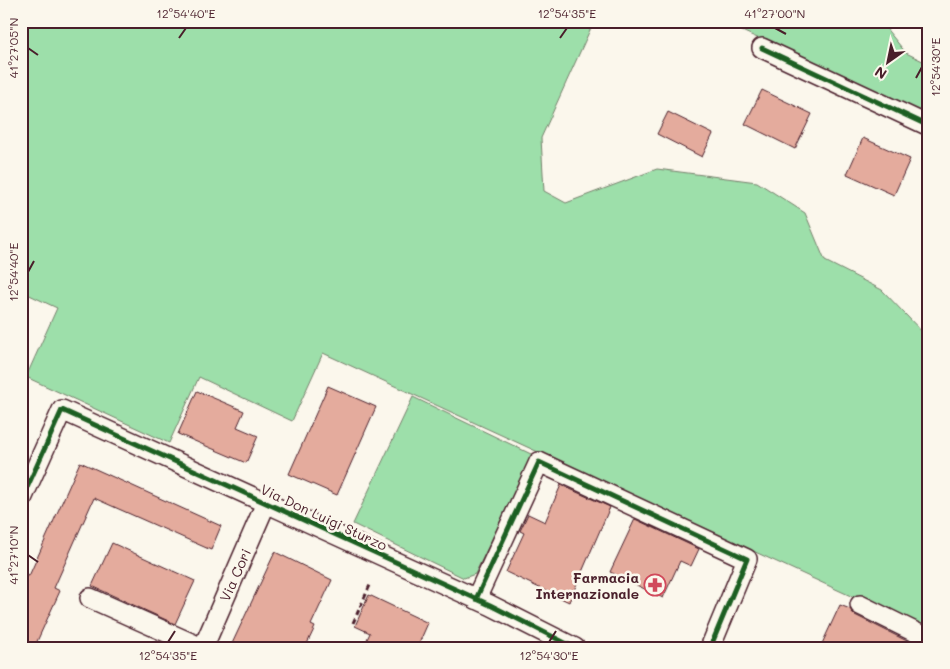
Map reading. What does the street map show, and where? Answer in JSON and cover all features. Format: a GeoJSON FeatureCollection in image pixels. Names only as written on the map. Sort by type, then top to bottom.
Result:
{"type":"FeatureCollection","features":[{"type":"Feature","properties":{"kind":"street"},"geometry":{"type":"LineString","coordinates":[[762,48],[929,126]]}},
{"type":"Feature","properties":{"kind":"street","name":"Via Don Luigi Sturzo"},"geometry":{"type":"LineString","coordinates":[[21,501],[62,410],[476,599],[575,648]]}},
{"type":"Feature","properties":{"kind":"street"},"geometry":{"type":"LineString","coordinates":[[476,599],[539,462],[747,559],[710,648]]}},
{"type":"Feature","properties":{"kind":"street","name":"Via Cori"},"geometry":{"type":"LineString","coordinates":[[90,598],[202,648],[266,503]]}},
{"type":"Feature","properties":{"kind":"street"},"geometry":{"type":"LineString","coordinates":[[860,606],[929,639]]}},
{"type":"Feature","properties":{"kind":"path"},"geometry":{"type":"LineString","coordinates":[[352,623],[370,582]]}},
{"type":"Feature","properties":{"kind":"green space"},"geometry":{"type":"Polygon","coordinates":[[[21,21],[594,21],[541,138],[544,191],[566,203],[657,169],[757,182],[805,213],[825,261],[882,290],[929,339],[929,632],[323,353],[292,421],[199,377],[169,443],[26,377],[57,308],[21,291],[21,21]]]}},
{"type":"Feature","properties":{"kind":"green space"},"geometry":{"type":"Polygon","coordinates":[[[720,21],[880,21],[906,53],[929,64],[929,116],[720,21]]]}},
{"type":"Feature","properties":{"kind":"green space"},"geometry":{"type":"Polygon","coordinates":[[[413,397],[533,455],[475,574],[464,578],[353,524],[413,397]]]}},
{"type":"Feature","properties":{"kind":"building"},"geometry":{"type":"Polygon","coordinates":[[[762,90],[812,114],[795,149],[745,124],[762,90]]]}},
{"type":"Feature","properties":{"kind":"building"},"geometry":{"type":"Polygon","coordinates":[[[668,112],[713,134],[702,157],[657,134],[668,112]]]}},
{"type":"Feature","properties":{"kind":"building"},"geometry":{"type":"Polygon","coordinates":[[[863,138],[910,159],[894,195],[847,174],[863,138]]]}},
{"type":"Feature","properties":{"kind":"building"},"geometry":{"type":"Polygon","coordinates":[[[328,386],[376,407],[337,495],[289,474],[328,386]]]}},
{"type":"Feature","properties":{"kind":"building"},"geometry":{"type":"Polygon","coordinates":[[[197,391],[244,411],[237,427],[258,436],[246,463],[178,434],[197,391]]]}},
{"type":"Feature","properties":{"kind":"building"},"geometry":{"type":"Polygon","coordinates":[[[80,462],[221,526],[211,550],[94,498],[54,588],[60,591],[34,648],[21,648],[21,587],[27,575],[29,576],[80,462]]]}},
{"type":"Feature","properties":{"kind":"building"},"geometry":{"type":"Polygon","coordinates":[[[561,485],[610,507],[569,602],[506,572],[524,533],[520,531],[528,514],[545,522],[561,485]]]}},
{"type":"Feature","properties":{"kind":"building"},"geometry":{"type":"Polygon","coordinates":[[[635,519],[699,549],[691,566],[680,561],[663,598],[610,572],[635,519]]]}},
{"type":"Feature","properties":{"kind":"building"},"geometry":{"type":"Polygon","coordinates":[[[112,543],[195,581],[175,624],[92,586],[112,543]]]}},
{"type":"Feature","properties":{"kind":"building"},"geometry":{"type":"Polygon","coordinates":[[[275,552],[332,580],[311,625],[315,627],[305,648],[230,648],[275,552]]]}},
{"type":"Feature","properties":{"kind":"building"},"geometry":{"type":"Polygon","coordinates":[[[369,595],[428,623],[417,648],[411,648],[401,643],[398,648],[363,648],[370,633],[355,626],[369,595]]]}},
{"type":"Feature","properties":{"kind":"building"},"geometry":{"type":"Polygon","coordinates":[[[840,605],[850,609],[855,615],[921,648],[820,648],[840,605]]]}},
{"type":"Feature","properties":{"kind":"cycle path"},"geometry":{"type":"LineString","coordinates":[[762,48],[929,126]]}},
{"type":"Feature","properties":{"kind":"cycle path"},"geometry":{"type":"LineString","coordinates":[[21,501],[62,410],[490,605],[575,648]]}},
{"type":"Feature","properties":{"kind":"cycle path"},"geometry":{"type":"LineString","coordinates":[[476,599],[539,462],[747,559],[710,648]]}},
{"type":"Feature","properties":{"kind":"place","name":"Farmacia Internazionale"},"geometry":{"type":"Point","coordinates":[655,585]}}]}
